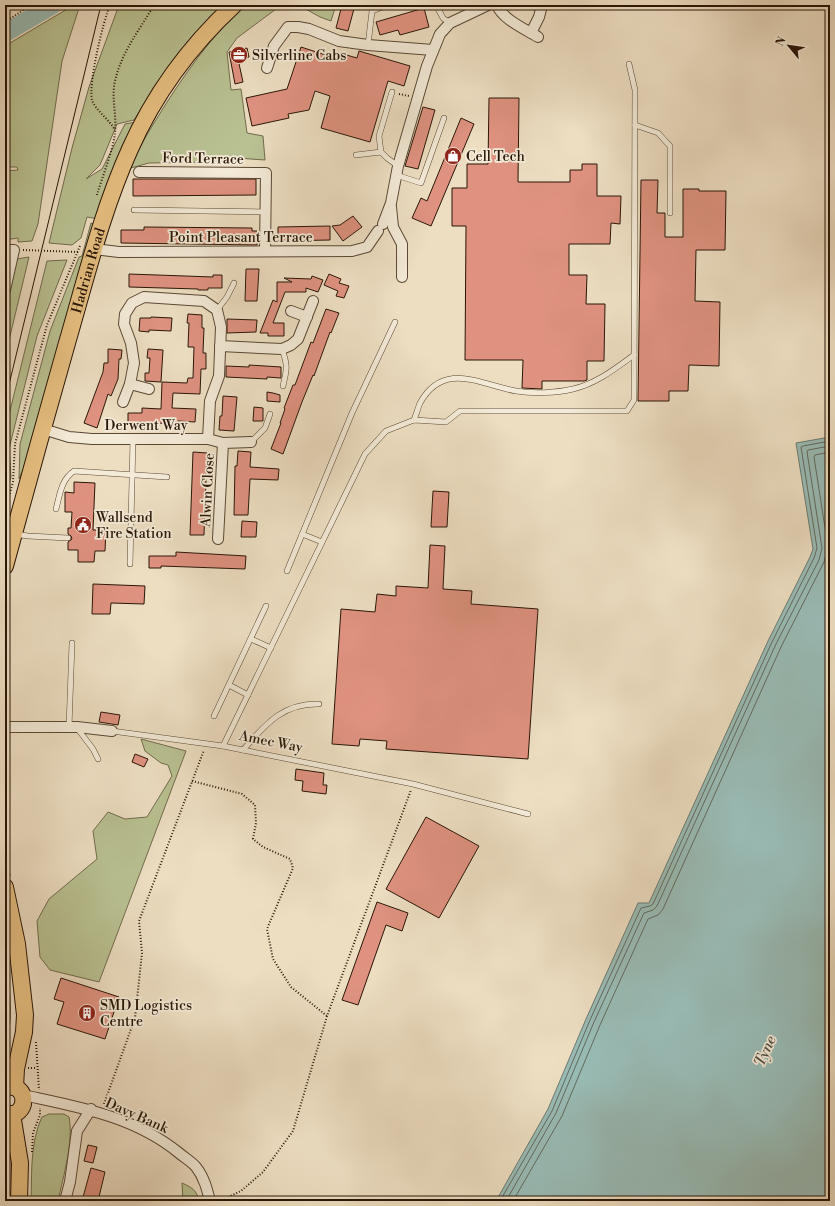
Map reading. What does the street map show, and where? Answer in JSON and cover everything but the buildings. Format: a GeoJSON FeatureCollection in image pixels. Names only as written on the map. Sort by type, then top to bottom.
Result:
{"type":"FeatureCollection","features":[{"type":"Feature","properties":{"kind":"main road","name":"Hadrian Road"},"geometry":{"type":"LineString","coordinates":[[5,566],[43,429],[88,245],[140,129],[153,104],[181,63],[200,40],[234,5]]}},
{"type":"Feature","properties":{"kind":"main road"},"geometry":{"type":"LineString","coordinates":[[5,887],[18,951],[25,1015],[24,1032],[16,1068],[14,1090],[23,1105],[17,1112],[9,1114],[20,1163],[19,1201]]}},
{"type":"Feature","properties":{"kind":"street"},"geometry":{"type":"LineString","coordinates":[[402,277],[402,244],[393,226],[391,203],[397,170],[427,66],[440,34],[450,23],[488,5]]}},
{"type":"Feature","properties":{"kind":"street"},"geometry":{"type":"LineString","coordinates":[[497,5],[498,9],[514,24],[534,35],[542,5]]}},
{"type":"Feature","properties":{"kind":"street"},"geometry":{"type":"LineString","coordinates":[[267,68],[274,46],[288,27],[309,29],[339,41],[368,45],[433,50]]}},
{"type":"Feature","properties":{"kind":"street","name":"Ford Terrace"},"geometry":{"type":"LineString","coordinates":[[139,172],[266,173],[265,212]]}},
{"type":"Feature","properties":{"kind":"street","name":"Point Pleasant Terrace"},"geometry":{"type":"LineString","coordinates":[[88,245],[119,252],[352,251],[367,247],[381,227],[391,203]]}},
{"type":"Feature","properties":{"kind":"street"},"geometry":{"type":"LineString","coordinates":[[265,212],[265,251]]}},
{"type":"Feature","properties":{"kind":"street"},"geometry":{"type":"LineString","coordinates":[[5,290],[9,250]]}},
{"type":"Feature","properties":{"kind":"street"},"geometry":{"type":"LineString","coordinates":[[123,402],[130,384],[134,363],[131,342],[124,324],[125,314],[132,303],[144,297],[204,301],[217,310],[221,327],[219,376],[210,401],[208,439]]}},
{"type":"Feature","properties":{"kind":"street"},"geometry":{"type":"LineString","coordinates":[[220,346],[282,349],[291,345],[298,338],[313,301]]}},
{"type":"Feature","properties":{"kind":"street"},"geometry":{"type":"LineString","coordinates":[[291,311],[307,317]]}},
{"type":"Feature","properties":{"kind":"street"},"geometry":{"type":"LineString","coordinates":[[130,384],[150,389]]}},
{"type":"Feature","properties":{"kind":"street","name":"Derwent Way"},"geometry":{"type":"LineString","coordinates":[[43,429],[69,437],[92,439],[208,439],[223,443],[251,442]]}},
{"type":"Feature","properties":{"kind":"street","name":"Alwin Close"},"geometry":{"type":"LineString","coordinates":[[218,539],[223,443]]}},
{"type":"Feature","properties":{"kind":"street","name":"Amec Way"},"geometry":{"type":"LineString","coordinates":[[5,727],[73,727],[112,731]]}},
{"type":"Feature","properties":{"kind":"street","name":"Davy Bank"},"geometry":{"type":"LineString","coordinates":[[14,1090],[40,1099],[101,1113],[136,1126],[165,1141],[196,1167],[206,1187],[210,1201]]}},
{"type":"Feature","properties":{"kind":"street"},"geometry":{"type":"LineString","coordinates":[[65,1201],[70,1182],[77,1131],[91,1110]]}},
{"type":"Feature","properties":{"kind":"lane"},"geometry":{"type":"LineString","coordinates":[[368,45],[372,11],[388,5]]}},
{"type":"Feature","properties":{"kind":"lane"},"geometry":{"type":"LineString","coordinates":[[436,5],[443,18],[450,23]]}},
{"type":"Feature","properties":{"kind":"lane"},"geometry":{"type":"LineString","coordinates":[[223,746],[365,454],[386,431],[414,420],[446,422],[460,412],[627,411],[634,400],[635,90],[629,64]]}},
{"type":"Feature","properties":{"kind":"lane"},"geometry":{"type":"LineString","coordinates":[[392,92],[379,136],[381,152],[397,170],[421,183],[444,118]]}},
{"type":"Feature","properties":{"kind":"lane"},"geometry":{"type":"LineString","coordinates":[[635,125],[658,133],[670,146],[670,213]]}},
{"type":"Feature","properties":{"kind":"lane"},"geometry":{"type":"LineString","coordinates":[[356,155],[381,152]]}},
{"type":"Feature","properties":{"kind":"lane"},"geometry":{"type":"LineString","coordinates":[[134,210],[265,212]]}},
{"type":"Feature","properties":{"kind":"lane"},"geometry":{"type":"LineString","coordinates":[[217,310],[227,297],[234,283]]}},
{"type":"Feature","properties":{"kind":"lane"},"geometry":{"type":"LineString","coordinates":[[287,570],[352,413],[395,322]]}},
{"type":"Feature","properties":{"kind":"lane"},"geometry":{"type":"LineString","coordinates":[[282,349],[287,361],[284,386]]}},
{"type":"Feature","properties":{"kind":"lane"},"geometry":{"type":"LineString","coordinates":[[414,420],[420,403],[428,393],[440,383],[453,378],[467,379],[515,391],[530,393],[574,389],[593,382],[634,356]]}},
{"type":"Feature","properties":{"kind":"lane"},"geometry":{"type":"LineString","coordinates":[[251,442],[265,428],[270,414]]}},
{"type":"Feature","properties":{"kind":"lane"},"geometry":{"type":"LineString","coordinates":[[130,564],[133,439]]}},
{"type":"Feature","properties":{"kind":"lane"},"geometry":{"type":"LineString","coordinates":[[56,509],[63,484],[67,476],[74,471],[132,476],[167,477]]}},
{"type":"Feature","properties":{"kind":"lane"},"geometry":{"type":"LineString","coordinates":[[14,533],[28,536],[68,538]]}},
{"type":"Feature","properties":{"kind":"lane"},"geometry":{"type":"LineString","coordinates":[[302,534],[322,542]]}},
{"type":"Feature","properties":{"kind":"lane"},"geometry":{"type":"LineString","coordinates":[[214,716],[266,606]]}},
{"type":"Feature","properties":{"kind":"lane"},"geometry":{"type":"LineString","coordinates":[[251,639],[271,648]]}},
{"type":"Feature","properties":{"kind":"lane"},"geometry":{"type":"LineString","coordinates":[[72,643],[73,727],[93,749],[98,759]]}},
{"type":"Feature","properties":{"kind":"lane"},"geometry":{"type":"LineString","coordinates":[[229,686],[248,695]]}},
{"type":"Feature","properties":{"kind":"lane"},"geometry":{"type":"LineString","coordinates":[[243,750],[270,721],[278,715],[297,706],[319,704]]}},
{"type":"Feature","properties":{"kind":"lane","name":"Amec Way"},"geometry":{"type":"LineString","coordinates":[[112,731],[223,746],[413,784],[528,814]]}},
{"type":"Feature","properties":{"kind":"path"},"geometry":{"type":"LineString","coordinates":[[5,22],[31,5]]}},
{"type":"Feature","properties":{"kind":"path"},"geometry":{"type":"LineString","coordinates":[[110,5],[104,24],[93,74],[91,94],[95,105],[115,131]]}},
{"type":"Feature","properties":{"kind":"path"},"geometry":{"type":"LineString","coordinates":[[96,198],[114,140],[114,92],[119,68],[132,38],[154,5]]}},
{"type":"Feature","properties":{"kind":"path"},"geometry":{"type":"LineString","coordinates":[[392,92],[418,99]]}},
{"type":"Feature","properties":{"kind":"path"},"geometry":{"type":"LineString","coordinates":[[5,511],[13,482],[15,444],[47,325],[78,252],[88,245]]}},
{"type":"Feature","properties":{"kind":"path"},"geometry":{"type":"LineString","coordinates":[[9,250],[78,252]]}},
{"type":"Feature","properties":{"kind":"path"},"geometry":{"type":"LineString","coordinates":[[101,1113],[135,1018],[142,953],[139,921],[207,744]]}},
{"type":"Feature","properties":{"kind":"path"},"geometry":{"type":"LineString","coordinates":[[192,781],[242,794],[255,805],[256,823],[253,839],[263,847],[290,859],[293,868],[267,928],[273,959],[291,987],[327,1016]]}},
{"type":"Feature","properties":{"kind":"path"},"geometry":{"type":"LineString","coordinates":[[219,1201],[241,1191],[263,1172],[293,1131],[327,1016],[413,784]]}},
{"type":"Feature","properties":{"kind":"path"},"geometry":{"type":"LineString","coordinates":[[32,1156],[33,1133],[40,1113],[37,1068]]}},
{"type":"Feature","properties":{"kind":"green space"},"geometry":{"type":"Polygon","coordinates":[[[74,5],[80,5],[62,61],[38,224],[32,241],[18,242],[18,238],[5,240],[5,171],[18,170],[17,167],[5,167],[5,46],[74,5]]]}},
{"type":"Feature","properties":{"kind":"green space"},"geometry":{"type":"Polygon","coordinates":[[[119,5],[222,5],[174,59],[134,120],[117,124],[100,165],[86,179],[102,169],[125,124],[136,122],[98,219],[87,217],[81,238],[72,245],[49,243],[72,148],[89,87],[119,5]]]}},
{"type":"Feature","properties":{"kind":"green space"},"geometry":{"type":"Polygon","coordinates":[[[244,5],[336,5],[331,21],[304,8],[276,9],[237,38],[227,52],[231,90],[241,89],[247,133],[263,136],[265,160],[236,158],[220,162],[149,163],[127,169],[156,119],[199,56],[222,27],[244,5]]]}},
{"type":"Feature","properties":{"kind":"green space"},"geometry":{"type":"Polygon","coordinates":[[[91,223],[97,225],[34,444],[19,479],[20,444],[50,331],[79,257],[82,256],[91,223]]]}},
{"type":"Feature","properties":{"kind":"green space"},"geometry":{"type":"Polygon","coordinates":[[[29,257],[5,357],[5,314],[17,259],[29,257]]]}},
{"type":"Feature","properties":{"kind":"green space"},"geometry":{"type":"Polygon","coordinates":[[[67,260],[37,336],[9,449],[11,477],[5,497],[5,431],[47,261],[67,260]]]}},
{"type":"Feature","properties":{"kind":"green space"},"geometry":{"type":"Polygon","coordinates":[[[141,739],[186,751],[99,982],[50,970],[40,957],[37,921],[49,899],[97,859],[93,831],[108,812],[125,819],[147,817],[172,776],[168,765],[161,763],[145,751],[141,739]]]}},
{"type":"Feature","properties":{"kind":"green space"},"geometry":{"type":"Polygon","coordinates":[[[9,979],[10,1021],[8,1037],[5,1045],[5,980],[9,979]]]}},
{"type":"Feature","properties":{"kind":"green space"},"geometry":{"type":"Polygon","coordinates":[[[49,1114],[64,1114],[69,1117],[70,1137],[65,1170],[58,1201],[31,1201],[32,1158],[35,1137],[42,1117],[49,1114]]]}},
{"type":"Feature","properties":{"kind":"green space"},"geometry":{"type":"Polygon","coordinates":[[[182,1183],[193,1189],[197,1194],[199,1201],[183,1201],[182,1183]]]}},
{"type":"Feature","properties":{"kind":"water","name":"Tyne"},"geometry":{"type":"Polygon","coordinates":[[[830,437],[830,1201],[496,1201],[548,1109],[586,1019],[638,903],[649,903],[768,641],[810,557],[813,549],[796,443],[830,437]]]}},
{"type":"Feature","properties":{"kind":"waterway"},"geometry":{"type":"LineString","coordinates":[[5,33],[53,5]]}},
{"type":"Feature","properties":{"kind":"tram line"},"geometry":{"type":"LineString","coordinates":[[5,401],[101,5]]}},
{"type":"Feature","properties":{"kind":"place","name":"Silverline Cabs"},"geometry":{"type":"Point","coordinates":[239,55]}},
{"type":"Feature","properties":{"kind":"place","name":"Cell Tech"},"geometry":{"type":"Point","coordinates":[453,156]}},
{"type":"Feature","properties":{"kind":"place","name":"Wallsend Fire Station"},"geometry":{"type":"Point","coordinates":[83,525]}},
{"type":"Feature","properties":{"kind":"place","name":"SMD Logistics Centre"},"geometry":{"type":"Point","coordinates":[87,1013]}}]}
